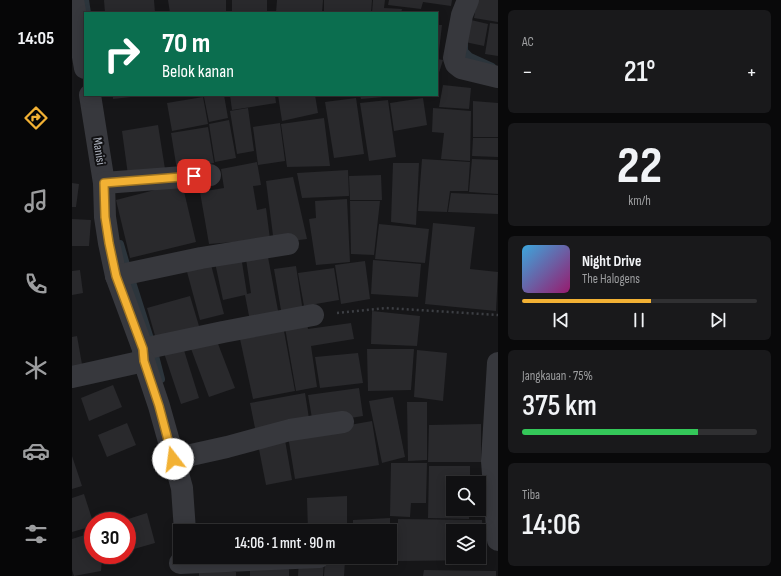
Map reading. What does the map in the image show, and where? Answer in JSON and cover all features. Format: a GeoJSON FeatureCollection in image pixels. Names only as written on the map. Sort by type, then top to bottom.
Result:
{"type":"FeatureCollection","features":[{"type":"Feature","properties":{"kind":"street"},"geometry":{"type":"LineString","coordinates":[[73,0],[84,62]]}},
{"type":"Feature","properties":{"kind":"street"},"geometry":{"type":"LineString","coordinates":[[465,7],[454,58],[456,64],[461,68],[498,78]]}},
{"type":"Feature","properties":{"kind":"street","name":"Manisi"},"geometry":{"type":"LineString","coordinates":[[90,96],[104,183],[105,217],[116,276],[159,406],[182,488],[185,524]]}},
{"type":"Feature","properties":{"kind":"street"},"geometry":{"type":"LineString","coordinates":[[104,183],[210,175]]}},
{"type":"Feature","properties":{"kind":"street"},"geometry":{"type":"LineString","coordinates":[[116,276],[201,258],[288,244]]}},
{"type":"Feature","properties":{"kind":"street"},"geometry":{"type":"LineString","coordinates":[[72,377],[223,332],[313,315]]}},
{"type":"Feature","properties":{"kind":"street"},"geometry":{"type":"LineString","coordinates":[[498,363],[492,461],[498,540]]}},
{"type":"Feature","properties":{"kind":"street"},"geometry":{"type":"LineString","coordinates":[[173,459],[227,447],[290,430],[343,422]]}},
{"type":"Feature","properties":{"kind":"street"},"geometry":{"type":"LineString","coordinates":[[179,566],[210,564]]}},
{"type":"Feature","properties":{"kind":"path"},"geometry":{"type":"LineString","coordinates":[[313,315],[386,308],[498,315]]}},
{"type":"Feature","properties":{"kind":"building"},"geometry":{"type":"Polygon","coordinates":[[[104,0],[154,0],[155,12],[105,12],[104,0]]]}},
{"type":"Feature","properties":{"kind":"building"},"geometry":{"type":"Polygon","coordinates":[[[168,0],[226,0],[226,12],[170,12],[168,0]]]}},
{"type":"Feature","properties":{"kind":"building"},"geometry":{"type":"Polygon","coordinates":[[[232,0],[267,0],[267,12],[232,12],[232,0]]]}},
{"type":"Feature","properties":{"kind":"building"},"geometry":{"type":"Polygon","coordinates":[[[277,0],[323,0],[322,12],[276,12],[277,0]]]}},
{"type":"Feature","properties":{"kind":"building"},"geometry":{"type":"Polygon","coordinates":[[[324,0],[372,0],[371,12],[324,12],[324,0]]]}},
{"type":"Feature","properties":{"kind":"building"},"geometry":{"type":"Polygon","coordinates":[[[373,0],[385,0],[384,8],[402,9],[401,12],[372,12],[373,0]]]}},
{"type":"Feature","properties":{"kind":"building"},"geometry":{"type":"Polygon","coordinates":[[[389,0],[452,0],[451,6],[423,2],[421,9],[388,5],[389,0]]]}},
{"type":"Feature","properties":{"kind":"building"},"geometry":{"type":"Polygon","coordinates":[[[477,0],[498,0],[498,22],[474,18],[477,0]]]}},
{"type":"Feature","properties":{"kind":"building"},"geometry":{"type":"Polygon","coordinates":[[[471,20],[488,24],[484,46],[465,42],[471,20]]]}},
{"type":"Feature","properties":{"kind":"building"},"geometry":{"type":"Polygon","coordinates":[[[490,23],[498,24],[498,56],[485,54],[490,23]]]}},
{"type":"Feature","properties":{"kind":"building"},"geometry":{"type":"Polygon","coordinates":[[[438,25],[442,25],[439,51],[438,25]]]}},
{"type":"Feature","properties":{"kind":"building"},"geometry":{"type":"Polygon","coordinates":[[[438,59],[443,60],[438,76],[438,59]]]}},
{"type":"Feature","properties":{"kind":"building"},"geometry":{"type":"Polygon","coordinates":[[[443,85],[471,88],[469,109],[439,107],[443,85]]]}},
{"type":"Feature","properties":{"kind":"building"},"geometry":{"type":"Polygon","coordinates":[[[113,96],[140,96],[113,99],[113,96]]]}},
{"type":"Feature","properties":{"kind":"building"},"geometry":{"type":"Polygon","coordinates":[[[224,96],[228,118],[209,122],[204,97],[224,96]]]}},
{"type":"Feature","properties":{"kind":"building"},"geometry":{"type":"Polygon","coordinates":[[[230,96],[275,96],[276,103],[232,110],[230,96]]]}},
{"type":"Feature","properties":{"kind":"building"},"geometry":{"type":"Polygon","coordinates":[[[278,96],[315,96],[318,113],[282,121],[278,96]]]}},
{"type":"Feature","properties":{"kind":"building"},"geometry":{"type":"Polygon","coordinates":[[[360,96],[394,96],[361,99],[360,96]]]}},
{"type":"Feature","properties":{"kind":"building"},"geometry":{"type":"Polygon","coordinates":[[[203,97],[208,124],[172,131],[167,103],[203,97]]]}},
{"type":"Feature","properties":{"kind":"building"},"geometry":{"type":"Polygon","coordinates":[[[356,98],[364,154],[334,158],[325,102],[356,98]]]}},
{"type":"Feature","properties":{"kind":"building"},"geometry":{"type":"Polygon","coordinates":[[[423,98],[427,125],[394,131],[390,103],[423,98]]]}},
{"type":"Feature","properties":{"kind":"building"},"geometry":{"type":"Polygon","coordinates":[[[388,100],[396,157],[369,161],[360,103],[388,100]]]}},
{"type":"Feature","properties":{"kind":"building"},"geometry":{"type":"Polygon","coordinates":[[[473,101],[498,103],[498,137],[473,137],[473,101]]]}},
{"type":"Feature","properties":{"kind":"building"},"geometry":{"type":"Polygon","coordinates":[[[248,108],[254,151],[237,154],[230,111],[248,108]]]}},
{"type":"Feature","properties":{"kind":"building"},"geometry":{"type":"Polygon","coordinates":[[[433,108],[471,111],[470,161],[441,159],[444,133],[432,132],[433,108]]]}},
{"type":"Feature","properties":{"kind":"building"},"geometry":{"type":"Polygon","coordinates":[[[324,118],[330,166],[287,167],[281,124],[324,118]]]}},
{"type":"Feature","properties":{"kind":"building"},"geometry":{"type":"Polygon","coordinates":[[[229,120],[236,158],[215,162],[209,124],[229,120]]]}},
{"type":"Feature","properties":{"kind":"building"},"geometry":{"type":"Polygon","coordinates":[[[280,123],[285,161],[258,165],[253,127],[280,123]]]}},
{"type":"Feature","properties":{"kind":"building"},"geometry":{"type":"Polygon","coordinates":[[[158,125],[165,169],[128,175],[122,131],[158,125]]]}},
{"type":"Feature","properties":{"kind":"building"},"geometry":{"type":"Polygon","coordinates":[[[208,127],[214,163],[177,170],[171,133],[208,127]]]}},
{"type":"Feature","properties":{"kind":"building"},"geometry":{"type":"Polygon","coordinates":[[[473,138],[498,138],[498,157],[472,156],[473,138]]]}},
{"type":"Feature","properties":{"kind":"building"},"geometry":{"type":"Polygon","coordinates":[[[422,159],[470,162],[468,191],[450,191],[447,212],[418,211],[422,159]]]}},
{"type":"Feature","properties":{"kind":"building"},"geometry":{"type":"Polygon","coordinates":[[[472,159],[498,160],[498,194],[469,192],[472,159]]]}},
{"type":"Feature","properties":{"kind":"building"},"geometry":{"type":"Polygon","coordinates":[[[257,162],[261,185],[253,186],[257,210],[266,208],[270,239],[209,244],[200,192],[224,188],[221,169],[257,162]]]}},
{"type":"Feature","properties":{"kind":"building"},"geometry":{"type":"Polygon","coordinates":[[[393,163],[419,163],[416,225],[391,222],[393,163]]]}},
{"type":"Feature","properties":{"kind":"building"},"geometry":{"type":"Polygon","coordinates":[[[348,170],[349,196],[302,198],[297,173],[348,170]]]}},
{"type":"Feature","properties":{"kind":"building"},"geometry":{"type":"Polygon","coordinates":[[[381,175],[382,200],[350,200],[349,176],[381,175]]]}},
{"type":"Feature","properties":{"kind":"building"},"geometry":{"type":"Polygon","coordinates":[[[293,177],[307,239],[274,243],[266,181],[293,177]]]}},
{"type":"Feature","properties":{"kind":"building"},"geometry":{"type":"Polygon","coordinates":[[[72,183],[79,184],[76,207],[72,207],[72,183]]]}},
{"type":"Feature","properties":{"kind":"building"},"geometry":{"type":"Polygon","coordinates":[[[182,183],[196,242],[130,258],[116,200],[182,183]]]}},
{"type":"Feature","properties":{"kind":"building"},"geometry":{"type":"Polygon","coordinates":[[[451,193],[498,195],[498,214],[448,212],[451,193]]]}},
{"type":"Feature","properties":{"kind":"building"},"geometry":{"type":"Polygon","coordinates":[[[347,199],[350,262],[316,265],[309,219],[316,218],[315,201],[347,199]]]}},
{"type":"Feature","properties":{"kind":"building"},"geometry":{"type":"Polygon","coordinates":[[[350,201],[380,201],[374,255],[351,254],[350,201]]]}},
{"type":"Feature","properties":{"kind":"building"},"geometry":{"type":"Polygon","coordinates":[[[72,219],[91,220],[89,246],[72,246],[72,219]]]}},
{"type":"Feature","properties":{"kind":"building"},"geometry":{"type":"Polygon","coordinates":[[[433,223],[475,227],[470,269],[498,272],[496,311],[425,304],[433,223]]]}},
{"type":"Feature","properties":{"kind":"building"},"geometry":{"type":"Polygon","coordinates":[[[379,224],[429,229],[425,263],[375,259],[379,224]]]}},
{"type":"Feature","properties":{"kind":"building"},"geometry":{"type":"Polygon","coordinates":[[[241,256],[247,294],[251,293],[246,259],[268,257],[279,316],[250,321],[245,295],[223,300],[214,258],[241,256]]]}},
{"type":"Feature","properties":{"kind":"building"},"geometry":{"type":"Polygon","coordinates":[[[373,260],[421,264],[418,297],[371,294],[373,260]]]}},
{"type":"Feature","properties":{"kind":"building"},"geometry":{"type":"Polygon","coordinates":[[[210,261],[224,314],[200,320],[186,268],[210,261]]]}},
{"type":"Feature","properties":{"kind":"building"},"geometry":{"type":"Polygon","coordinates":[[[365,261],[370,299],[341,304],[335,265],[365,261]]]}},
{"type":"Feature","properties":{"kind":"building"},"geometry":{"type":"Polygon","coordinates":[[[296,266],[303,312],[282,316],[274,269],[296,266]]]}},
{"type":"Feature","properties":{"kind":"building"},"geometry":{"type":"Polygon","coordinates":[[[334,268],[339,300],[304,306],[298,273],[334,268]]]}},
{"type":"Feature","properties":{"kind":"building"},"geometry":{"type":"Polygon","coordinates":[[[80,270],[83,293],[72,295],[72,271],[80,270]]]}},
{"type":"Feature","properties":{"kind":"building"},"geometry":{"type":"Polygon","coordinates":[[[190,296],[199,326],[156,339],[147,308],[190,296]]]}},
{"type":"Feature","properties":{"kind":"building"},"geometry":{"type":"Polygon","coordinates":[[[372,311],[420,316],[417,346],[371,344],[372,311]]]}},
{"type":"Feature","properties":{"kind":"building"},"geometry":{"type":"Polygon","coordinates":[[[306,318],[308,329],[351,323],[354,339],[311,346],[317,387],[296,391],[284,322],[306,318]]]}},
{"type":"Feature","properties":{"kind":"building"},"geometry":{"type":"Polygon","coordinates":[[[284,331],[295,391],[253,399],[240,339],[284,331]]]}},
{"type":"Feature","properties":{"kind":"building"},"geometry":{"type":"Polygon","coordinates":[[[77,336],[83,370],[72,372],[72,337],[77,336]]]}},
{"type":"Feature","properties":{"kind":"building"},"geometry":{"type":"Polygon","coordinates":[[[215,336],[235,388],[209,397],[190,346],[215,336]]]}},
{"type":"Feature","properties":{"kind":"building"},"geometry":{"type":"Polygon","coordinates":[[[183,347],[199,398],[181,404],[164,353],[183,347]]]}},
{"type":"Feature","properties":{"kind":"building"},"geometry":{"type":"Polygon","coordinates":[[[367,349],[414,349],[411,390],[368,391],[367,349]]]}},
{"type":"Feature","properties":{"kind":"building"},"geometry":{"type":"Polygon","coordinates":[[[417,350],[447,353],[443,401],[414,397],[417,350]]]}},
{"type":"Feature","properties":{"kind":"building"},"geometry":{"type":"Polygon","coordinates":[[[358,353],[363,383],[320,388],[315,357],[358,353]]]}},
{"type":"Feature","properties":{"kind":"building"},"geometry":{"type":"Polygon","coordinates":[[[113,385],[122,407],[89,421],[81,398],[113,385]]]}},
{"type":"Feature","properties":{"kind":"building"},"geometry":{"type":"Polygon","coordinates":[[[359,388],[363,416],[313,424],[308,395],[359,388]]]}},
{"type":"Feature","properties":{"kind":"building"},"geometry":{"type":"Polygon","coordinates":[[[305,393],[310,425],[255,428],[250,403],[305,393]]]}},
{"type":"Feature","properties":{"kind":"building"},"geometry":{"type":"Polygon","coordinates":[[[393,397],[405,457],[382,463],[369,401],[393,397]]]}},
{"type":"Feature","properties":{"kind":"building"},"geometry":{"type":"Polygon","coordinates":[[[407,402],[427,402],[427,460],[408,461],[407,402]]]}},
{"type":"Feature","properties":{"kind":"building"},"geometry":{"type":"Polygon","coordinates":[[[372,421],[379,465],[295,479],[288,436],[372,421]]]}},
{"type":"Feature","properties":{"kind":"building"},"geometry":{"type":"Polygon","coordinates":[[[127,423],[136,445],[107,457],[98,435],[127,423]]]}},
{"type":"Feature","properties":{"kind":"building"},"geometry":{"type":"Polygon","coordinates":[[[481,424],[481,462],[428,462],[429,425],[481,424]]]}},
{"type":"Feature","properties":{"kind":"building"},"geometry":{"type":"Polygon","coordinates":[[[285,440],[292,480],[266,485],[258,444],[285,440]]]}},
{"type":"Feature","properties":{"kind":"building"},"geometry":{"type":"Polygon","coordinates":[[[72,456],[82,486],[72,489],[72,456]]]}},
{"type":"Feature","properties":{"kind":"building"},"geometry":{"type":"Polygon","coordinates":[[[391,463],[427,463],[426,503],[411,503],[410,517],[390,516],[391,463]]]}},
{"type":"Feature","properties":{"kind":"building"},"geometry":{"type":"Polygon","coordinates":[[[429,466],[470,466],[470,476],[446,476],[446,516],[469,516],[469,519],[428,518],[429,466]]]}},
{"type":"Feature","properties":{"kind":"building"},"geometry":{"type":"Polygon","coordinates":[[[84,494],[90,512],[84,512],[84,529],[72,532],[72,498],[84,494]]]}},
{"type":"Feature","properties":{"kind":"building"},"geometry":{"type":"Polygon","coordinates":[[[347,496],[347,524],[308,524],[307,498],[347,496]]]}},
{"type":"Feature","properties":{"kind":"building"},"geometry":{"type":"Polygon","coordinates":[[[147,513],[155,543],[136,548],[136,517],[147,513]]]}},
{"type":"Feature","properties":{"kind":"building"},"geometry":{"type":"Polygon","coordinates":[[[390,518],[390,524],[353,524],[353,520],[390,518]]]}},
{"type":"Feature","properties":{"kind":"building"},"geometry":{"type":"Polygon","coordinates":[[[398,519],[482,520],[482,524],[446,524],[446,560],[398,561],[398,519]]]}},
{"type":"Feature","properties":{"kind":"building"},"geometry":{"type":"Polygon","coordinates":[[[84,535],[84,564],[102,564],[101,571],[74,576],[72,570],[72,539],[84,535]]]}},
{"type":"Feature","properties":{"kind":"building"},"geometry":{"type":"Polygon","coordinates":[[[299,564],[324,564],[323,576],[298,576],[299,564]]]}},
{"type":"Feature","properties":{"kind":"building"},"geometry":{"type":"Polygon","coordinates":[[[325,564],[345,564],[344,576],[324,576],[325,564]]]}},
{"type":"Feature","properties":{"kind":"building"},"geometry":{"type":"Polygon","coordinates":[[[250,568],[289,568],[289,576],[250,576],[250,568]]]}},
{"type":"Feature","properties":{"kind":"building"},"geometry":{"type":"Polygon","coordinates":[[[199,570],[236,572],[236,576],[199,576],[199,570]]]}},
{"type":"Feature","properties":{"kind":"building"},"geometry":{"type":"Polygon","coordinates":[[[424,570],[496,571],[496,576],[423,576],[424,570]]]}},
{"type":"Feature","properties":{"kind":"waterway"},"geometry":{"type":"LineString","coordinates":[[85,0],[87,12]]}},
{"type":"Feature","properties":{"kind":"waterway"},"geometry":{"type":"LineString","coordinates":[[464,44],[464,51],[470,57],[492,67]]}},
{"type":"Feature","properties":{"kind":"waterway"},"geometry":{"type":"LineString","coordinates":[[120,244],[127,268]]}},
{"type":"Feature","properties":{"kind":"waterway"},"geometry":{"type":"LineString","coordinates":[[132,282],[151,342]]}},
{"type":"Feature","properties":{"kind":"waterway"},"geometry":{"type":"LineString","coordinates":[[154,352],[161,379]]}},
{"type":"Feature","properties":{"kind":"route"},"geometry":{"type":"LineString","coordinates":[[173,459],[159,406],[144,361],[143,349],[116,276],[105,217],[104,183],[194,176]]}}]}
